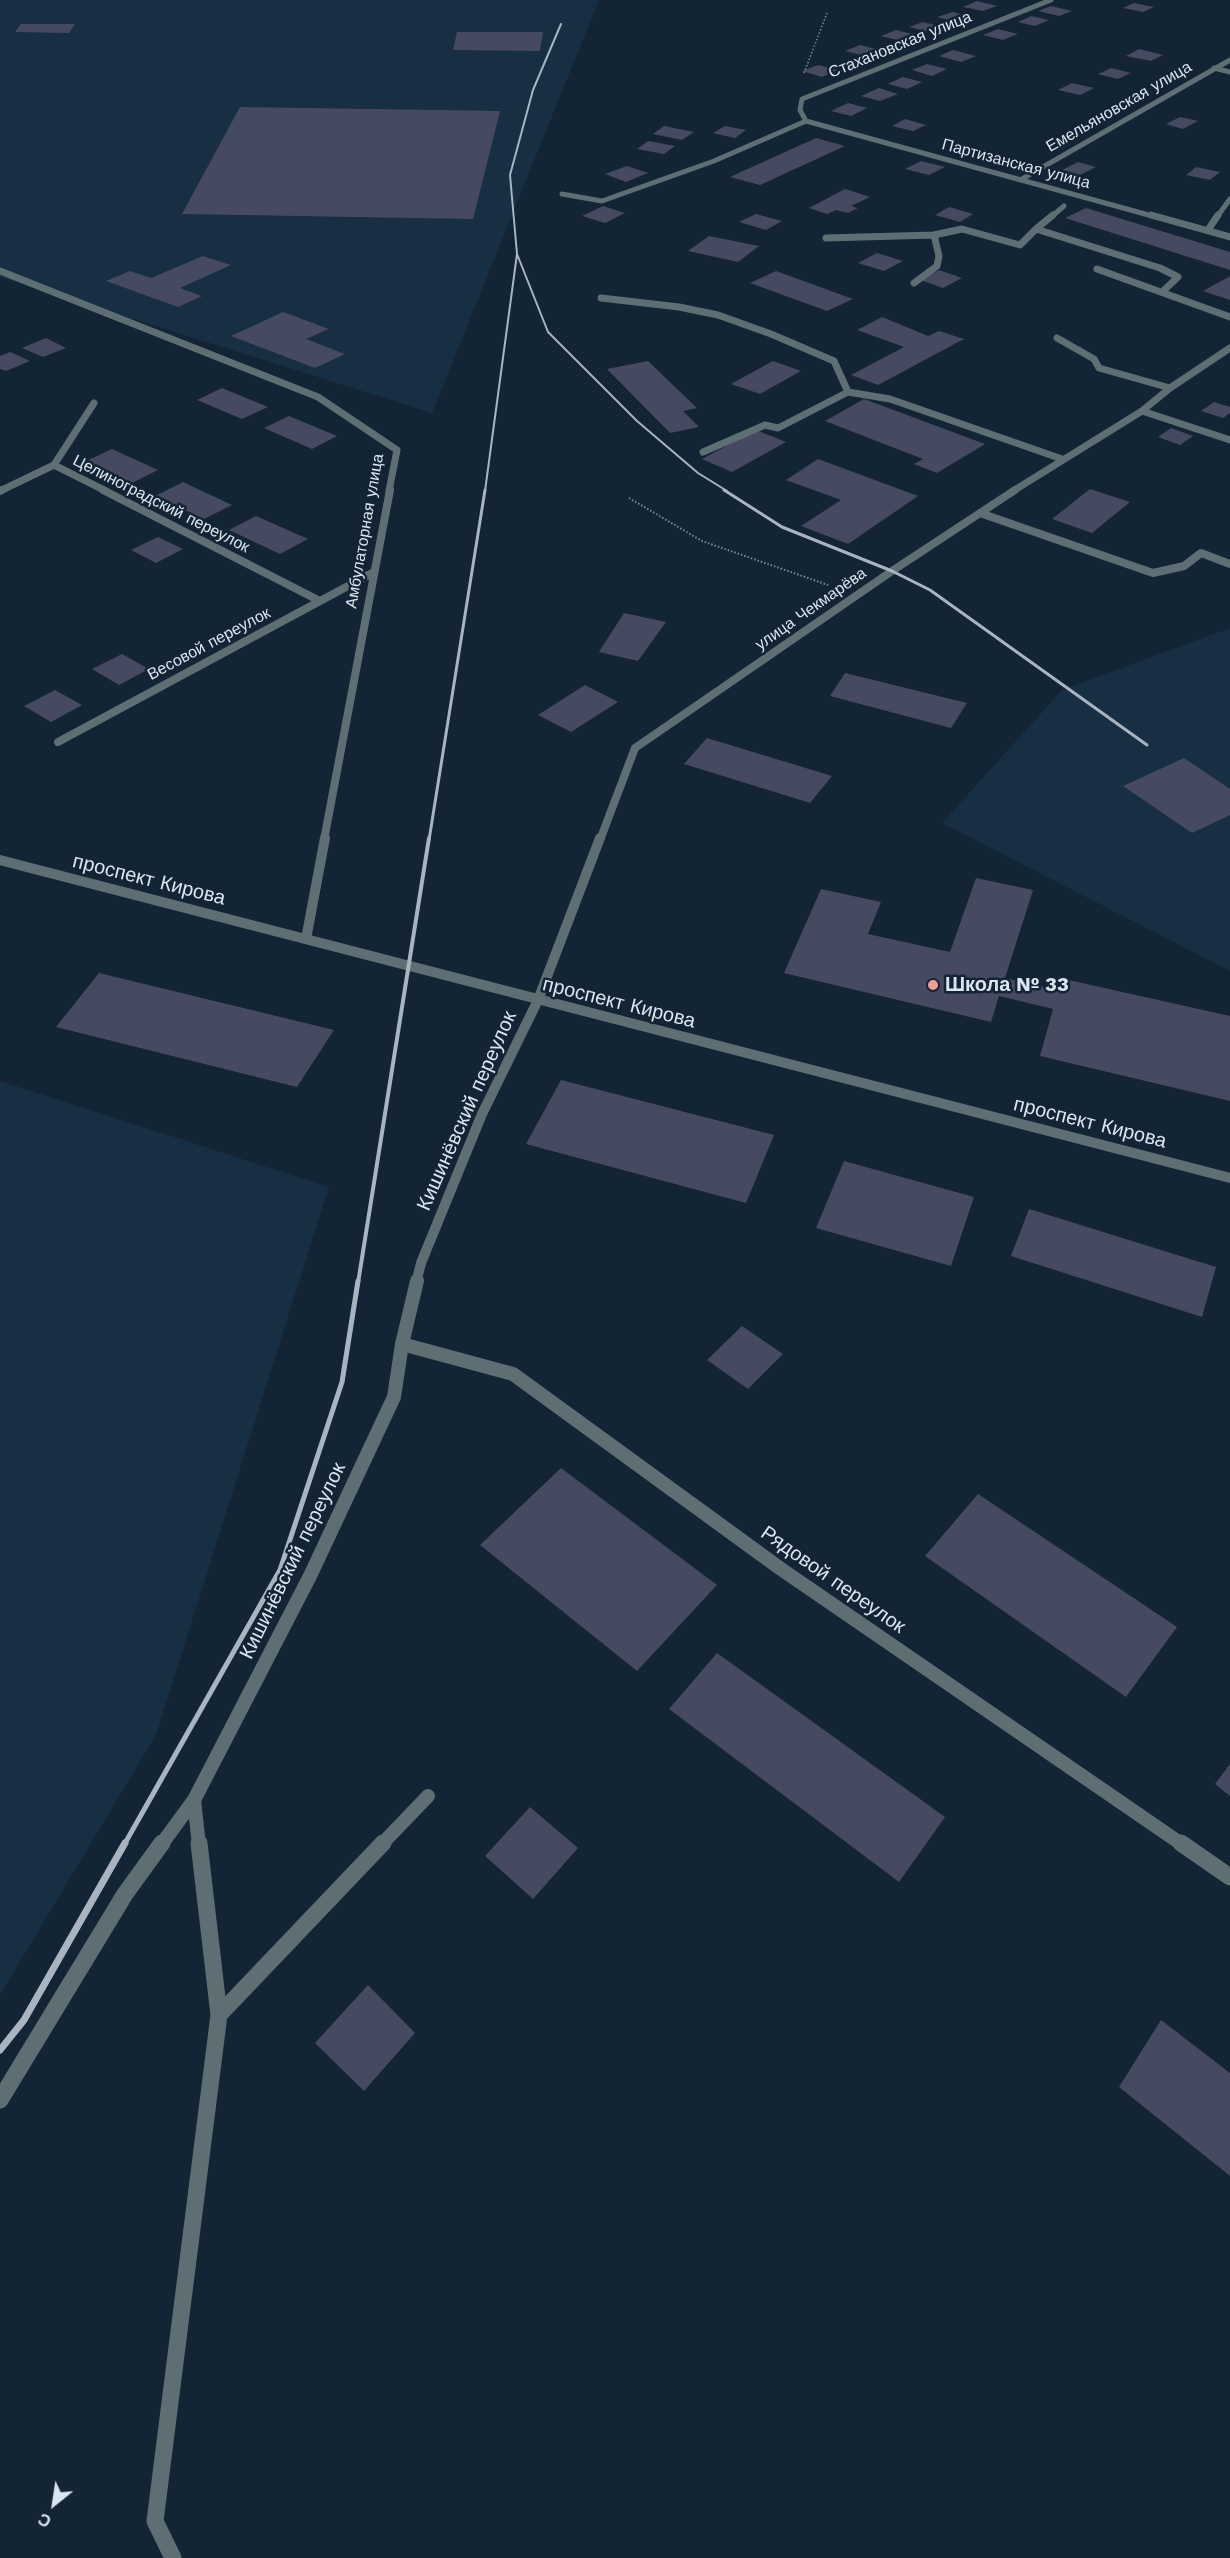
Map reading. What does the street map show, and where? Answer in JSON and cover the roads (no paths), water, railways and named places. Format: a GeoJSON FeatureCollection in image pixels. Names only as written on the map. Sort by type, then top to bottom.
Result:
{"type":"FeatureCollection","features":[{"type":"Feature","properties":{"kind":"street","name":"Стахановская улица"},"geometry":{"type":"LineString","coordinates":[[806,120],[800,110],[802,99],[1052,0]]}},
{"type":"Feature","properties":{"kind":"street","name":"Емельяновская улица"},"geometry":{"type":"LineString","coordinates":[[1022,180],[1230,60]]}},
{"type":"Feature","properties":{"kind":"street"},"geometry":{"type":"LineString","coordinates":[[1214,68],[1230,72]]}},
{"type":"Feature","properties":{"kind":"street"},"geometry":{"type":"LineString","coordinates":[[562,194],[602,201],[714,160],[806,120]]}},
{"type":"Feature","properties":{"kind":"street","name":"Партизанская улица"},"geometry":{"type":"LineString","coordinates":[[806,120],[1230,237]]}},
{"type":"Feature","properties":{"kind":"street"},"geometry":{"type":"LineString","coordinates":[[1208,230],[1230,199]]}},
{"type":"Feature","properties":{"kind":"street"},"geometry":{"type":"LineString","coordinates":[[826,238],[934,235],[962,229],[1020,245],[1064,206]]}},
{"type":"Feature","properties":{"kind":"street"},"geometry":{"type":"LineString","coordinates":[[1036,229],[1160,268],[1178,277],[1162,292]]}},
{"type":"Feature","properties":{"kind":"street"},"geometry":{"type":"LineString","coordinates":[[914,283],[937,266],[939,256],[934,235]]}},
{"type":"Feature","properties":{"kind":"street"},"geometry":{"type":"LineString","coordinates":[[1097,269],[1230,317]]}},
{"type":"Feature","properties":{"kind":"street","name":"Амбулаторная улица"},"geometry":{"type":"LineString","coordinates":[[0,271],[318,397],[397,450],[306,939]]}},
{"type":"Feature","properties":{"kind":"street"},"geometry":{"type":"LineString","coordinates":[[602,298],[679,307],[718,315],[771,334],[834,361],[848,392]]}},
{"type":"Feature","properties":{"kind":"street"},"geometry":{"type":"LineString","coordinates":[[1057,338],[1094,359],[1099,368],[1170,388]]}},
{"type":"Feature","properties":{"kind":"street","name":"улица Чекмарёва"},"geometry":{"type":"LineString","coordinates":[[538,1000],[635,748],[980,513],[1062,459],[1142,411],[1170,388],[1228,352]]}},
{"type":"Feature","properties":{"kind":"street"},"geometry":{"type":"LineString","coordinates":[[703,452],[765,425],[778,428],[848,392],[890,399],[1062,459]]}},
{"type":"Feature","properties":{"kind":"street","name":"Целиноградский переулок"},"geometry":{"type":"LineString","coordinates":[[94,403],[54,465],[320,601]]}},
{"type":"Feature","properties":{"kind":"street"},"geometry":{"type":"LineString","coordinates":[[1142,411],[1230,440]]}},
{"type":"Feature","properties":{"kind":"street"},"geometry":{"type":"LineString","coordinates":[[0,491],[54,465]]}},
{"type":"Feature","properties":{"kind":"street"},"geometry":{"type":"LineString","coordinates":[[980,513],[1153,573],[1185,566],[1201,553],[1230,564]]}},
{"type":"Feature","properties":{"kind":"street","name":"Весовой переулок"},"geometry":{"type":"LineString","coordinates":[[58,742],[374,572]]}},
{"type":"Feature","properties":{"kind":"street","name":"проспект Кирова"},"geometry":{"type":"LineString","coordinates":[[0,860],[1230,1178]]}},
{"type":"Feature","properties":{"kind":"street","name":"Кишинёвский переулок"},"geometry":{"type":"LineString","coordinates":[[0,2100],[125,1894],[194,1800],[310,1576],[394,1397],[402,1344],[421,1263],[482,1114],[538,1000]]}},
{"type":"Feature","properties":{"kind":"street","name":"Рядовой переулок"},"geometry":{"type":"LineString","coordinates":[[402,1344],[513,1374],[781,1569],[1230,1876]]}},
{"type":"Feature","properties":{"kind":"street"},"geometry":{"type":"LineString","coordinates":[[219,2015],[428,1796]]}},
{"type":"Feature","properties":{"kind":"street"},"geometry":{"type":"LineString","coordinates":[[173,2558],[155,2521],[219,2015],[194,1800]]}},
{"type":"Feature","properties":{"kind":"railway"},"geometry":{"type":"LineString","coordinates":[[517,254],[510,175],[533,90],[561,24]]}},
{"type":"Feature","properties":{"kind":"railway"},"geometry":{"type":"LineString","coordinates":[[485,491],[517,254]]}},
{"type":"Feature","properties":{"kind":"railway"},"geometry":{"type":"LineString","coordinates":[[517,254],[548,332],[637,421],[698,473],[727,491]]}},
{"type":"Feature","properties":{"kind":"railway"},"geometry":{"type":"LineString","coordinates":[[429,840],[485,490]]}},
{"type":"Feature","properties":{"kind":"railway"},"geometry":{"type":"LineString","coordinates":[[724,490],[782,527],[892,571],[930,590],[1147,745]]}},
{"type":"Feature","properties":{"kind":"railway"},"geometry":{"type":"LineString","coordinates":[[358,1283],[429,838]]}},
{"type":"Feature","properties":{"kind":"railway"},"geometry":{"type":"LineString","coordinates":[[124,1845],[280,1570],[342,1382],[358,1281]]}},
{"type":"Feature","properties":{"kind":"railway"},"geometry":{"type":"LineString","coordinates":[[0,2050],[24,2020],[125,1843]]}},
{"type":"Feature","properties":{"kind":"place","name":"Школа № 33"},"geometry":{"type":"Point","coordinates":[933,985]}}]}
